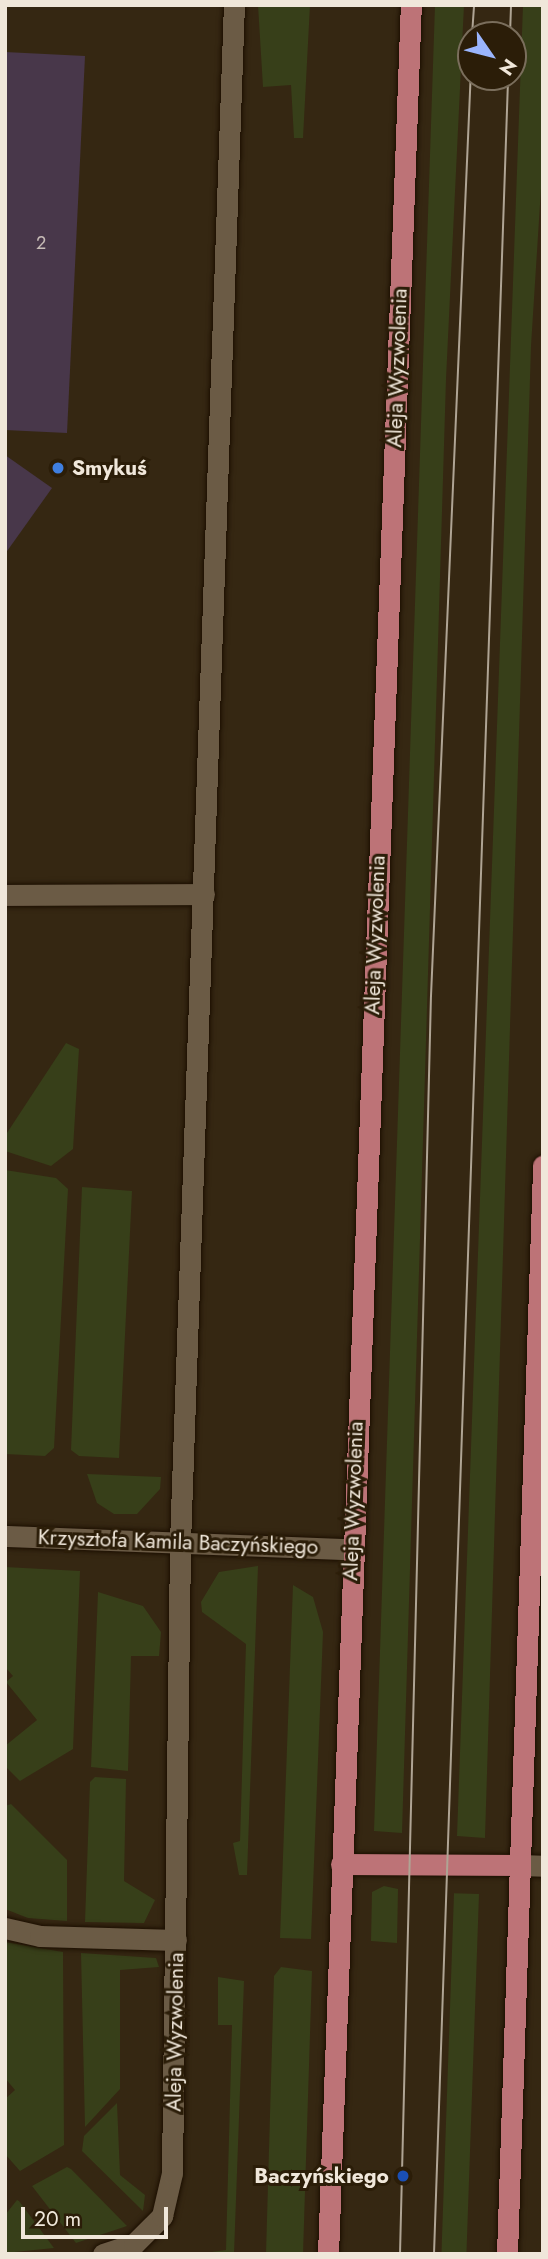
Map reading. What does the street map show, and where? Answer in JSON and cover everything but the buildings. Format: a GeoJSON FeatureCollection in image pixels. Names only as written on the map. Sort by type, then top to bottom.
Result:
{"type":"FeatureCollection","features":[{"type":"Feature","properties":{"kind":"main road","name":"Aleja Wyzwolenia"},"geometry":{"type":"LineString","coordinates":[[328,2254],[351,1549],[411,5]]}},
{"type":"Feature","properties":{"kind":"main road"},"geometry":{"type":"LineString","coordinates":[[507,2254],[543,1166]]}},
{"type":"Feature","properties":{"kind":"main road"},"geometry":{"type":"LineString","coordinates":[[341,1864],[520,1865]]}},
{"type":"Feature","properties":{"kind":"street","name":"Aleja Wyzwolenia"},"geometry":{"type":"LineString","coordinates":[[103,2254],[134,2244],[162,2216],[172,2173],[180,1542],[234,5]]}},
{"type":"Feature","properties":{"kind":"street"},"geometry":{"type":"LineString","coordinates":[[5,895],[204,894]]}},
{"type":"Feature","properties":{"kind":"street","name":"Krzysztofa Kamila Baczyńskiego"},"geometry":{"type":"LineString","coordinates":[[5,1536],[351,1549]]}},
{"type":"Feature","properties":{"kind":"street"},"geometry":{"type":"LineString","coordinates":[[520,1865],[543,1866]]}},
{"type":"Feature","properties":{"kind":"street"},"geometry":{"type":"LineString","coordinates":[[5,1928],[40,1936],[176,1940]]}},
{"type":"Feature","properties":{"kind":"green space"},"geometry":{"type":"Polygon","coordinates":[[[258,5],[310,5],[303,138],[294,138],[291,85],[263,87],[258,5]]]}},
{"type":"Feature","properties":{"kind":"green space"},"geometry":{"type":"Polygon","coordinates":[[[435,5],[464,5],[463,21],[457,21],[457,91],[460,91],[446,379],[402,1833],[374,1831],[435,5]]]}},
{"type":"Feature","properties":{"kind":"green space"},"geometry":{"type":"Polygon","coordinates":[[[523,5],[543,5],[543,157],[531,346],[485,1838],[457,1836],[520,91],[527,91],[527,21],[522,21],[523,5]]]}},
{"type":"Feature","properties":{"kind":"green space"},"geometry":{"type":"Polygon","coordinates":[[[66,1043],[79,1049],[73,1149],[51,1166],[5,1151],[5,1136],[66,1043]]]}},
{"type":"Feature","properties":{"kind":"green space"},"geometry":{"type":"Polygon","coordinates":[[[5,1170],[56,1178],[68,1189],[54,1448],[45,1456],[5,1454],[5,1170]]]}},
{"type":"Feature","properties":{"kind":"green space"},"geometry":{"type":"Polygon","coordinates":[[[82,1187],[132,1191],[119,1458],[79,1456],[71,1450],[82,1187]]]}},
{"type":"Feature","properties":{"kind":"green space"},"geometry":{"type":"Polygon","coordinates":[[[87,1474],[161,1477],[160,1489],[137,1514],[114,1514],[97,1503],[87,1474]]]}},
{"type":"Feature","properties":{"kind":"green space"},"geometry":{"type":"Polygon","coordinates":[[[258,1566],[247,1875],[239,1875],[233,1843],[240,1841],[246,1644],[202,1612],[201,1602],[219,1572],[258,1566]]]}},
{"type":"Feature","properties":{"kind":"green space"},"geometry":{"type":"Polygon","coordinates":[[[5,1567],[80,1571],[73,1749],[20,1781],[5,1766],[5,1746],[37,1720],[6,1682],[13,1676],[5,1667],[5,1567]]]}},
{"type":"Feature","properties":{"kind":"green space"},"geometry":{"type":"Polygon","coordinates":[[[293,1585],[313,1597],[323,1632],[311,1939],[280,1938],[293,1585]]]}},
{"type":"Feature","properties":{"kind":"green space"},"geometry":{"type":"Polygon","coordinates":[[[98,1592],[143,1606],[161,1632],[159,1656],[131,1656],[128,1771],[91,1767],[98,1592]]]}},
{"type":"Feature","properties":{"kind":"green space"},"geometry":{"type":"Polygon","coordinates":[[[95,1777],[126,1779],[124,1881],[155,1900],[144,1923],[85,1922],[90,1782],[95,1777]]]}},
{"type":"Feature","properties":{"kind":"green space"},"geometry":{"type":"Polygon","coordinates":[[[11,1804],[67,1860],[67,1921],[28,1918],[5,1909],[5,1806],[11,1804]]]}},
{"type":"Feature","properties":{"kind":"green space"},"geometry":{"type":"Polygon","coordinates":[[[384,1886],[398,1889],[397,1943],[371,1941],[372,1892],[384,1886]]]}},
{"type":"Feature","properties":{"kind":"green space"},"geometry":{"type":"Polygon","coordinates":[[[454,1893],[479,1894],[466,2254],[441,2253],[454,1893]]]}},
{"type":"Feature","properties":{"kind":"green space"},"geometry":{"type":"Polygon","coordinates":[[[5,1942],[63,1952],[64,2145],[20,2171],[5,2154],[5,2099],[15,2090],[5,2078],[5,1942]]]}},
{"type":"Feature","properties":{"kind":"green space"},"geometry":{"type":"Polygon","coordinates":[[[81,1953],[156,1958],[159,1967],[120,1970],[120,2089],[85,2127],[81,1953]]]}},
{"type":"Feature","properties":{"kind":"green space"},"geometry":{"type":"Polygon","coordinates":[[[281,1967],[312,1971],[303,2254],[266,2254],[274,1976],[281,1967]]]}},
{"type":"Feature","properties":{"kind":"green space"},"geometry":{"type":"Polygon","coordinates":[[[218,1977],[244,1981],[234,2254],[197,2254],[226,2250],[232,2025],[218,2025],[218,1977]]]}},
{"type":"Feature","properties":{"kind":"green space"},"geometry":{"type":"Polygon","coordinates":[[[117,2103],[120,2175],[145,2195],[143,2211],[82,2151],[84,2136],[117,2103]]]}},
{"type":"Feature","properties":{"kind":"green space"},"geometry":{"type":"Polygon","coordinates":[[[67,2167],[127,2226],[76,2243],[32,2186],[67,2167]]]}},
{"type":"Feature","properties":{"kind":"green space"},"geometry":{"type":"Polygon","coordinates":[[[17,2200],[54,2248],[5,2253],[5,2215],[17,2200]]]}},
{"type":"Feature","properties":{"kind":"tram line"},"geometry":{"type":"LineString","coordinates":[[473,21],[474,5]]}},
{"type":"Feature","properties":{"kind":"tram line"},"geometry":{"type":"LineString","coordinates":[[510,21],[511,5]]}},
{"type":"Feature","properties":{"kind":"tram line"},"geometry":{"type":"LineString","coordinates":[[400,2254],[431,996],[470,91]]}},
{"type":"Feature","properties":{"kind":"tram line"},"geometry":{"type":"LineString","coordinates":[[434,2254],[508,91]]}},
{"type":"Feature","properties":{"kind":"place","name":"Smykuś"},"geometry":{"type":"Point","coordinates":[58,468]}},
{"type":"Feature","properties":{"kind":"place","name":"Baczyńskiego"},"geometry":{"type":"Point","coordinates":[403,2176]}}]}
